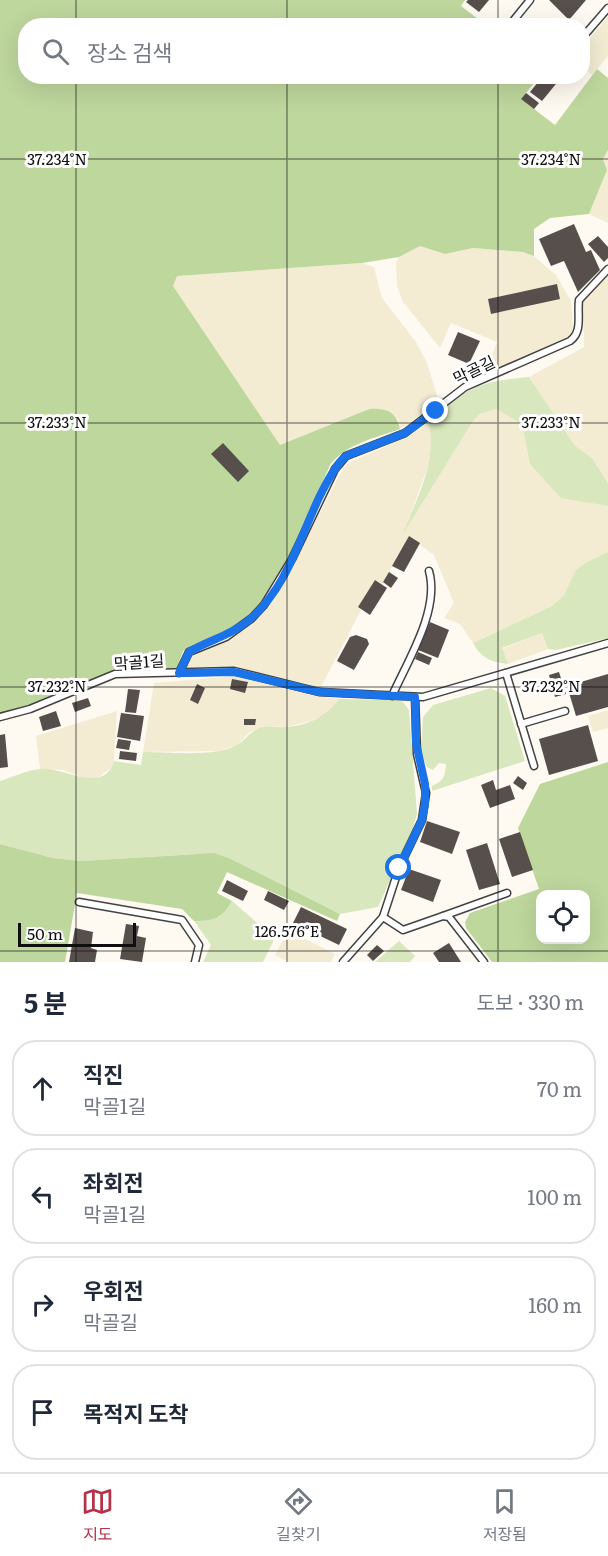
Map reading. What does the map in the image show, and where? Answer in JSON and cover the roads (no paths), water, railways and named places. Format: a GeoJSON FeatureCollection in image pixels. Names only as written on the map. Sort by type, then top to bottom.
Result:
{"type":"FeatureCollection","features":[{"type":"Feature","properties":{"kind":"lane"},"geometry":{"type":"LineString","coordinates":[[515,18],[530,0]]}},
{"type":"Feature","properties":{"kind":"lane"},"geometry":{"type":"LineString","coordinates":[[590,29],[608,8]]}},
{"type":"Feature","properties":{"kind":"lane","name":"막골길"},"geometry":{"type":"LineString","coordinates":[[179,673],[189,652],[226,637],[252,618],[264,605],[292,559],[335,469],[346,456],[405,433],[465,387],[577,336],[579,300],[608,268]]}},
{"type":"Feature","properties":{"kind":"lane"},"geometry":{"type":"LineString","coordinates":[[392,696],[430,608],[433,585],[429,571]]}},
{"type":"Feature","properties":{"kind":"lane","name":"막골1길"},"geometry":{"type":"LineString","coordinates":[[0,717],[30,709],[115,674],[234,672],[319,692],[423,697],[608,643]]}},
{"type":"Feature","properties":{"kind":"lane"},"geometry":{"type":"LineString","coordinates":[[506,673],[534,766]]}},
{"type":"Feature","properties":{"kind":"lane"},"geometry":{"type":"LineString","coordinates":[[343,962],[383,917],[399,868],[422,820],[425,784],[416,743],[415,697]]}},
{"type":"Feature","properties":{"kind":"lane"},"geometry":{"type":"LineString","coordinates":[[521,724],[565,711]]}},
{"type":"Feature","properties":{"kind":"lane"},"geometry":{"type":"LineString","coordinates":[[383,917],[403,930],[507,893]]}},
{"type":"Feature","properties":{"kind":"lane"},"geometry":{"type":"LineString","coordinates":[[79,902],[182,920],[199,945],[195,962]]}},
{"type":"Feature","properties":{"kind":"lane"},"geometry":{"type":"LineString","coordinates":[[443,916],[449,916],[484,962]]}}]}
